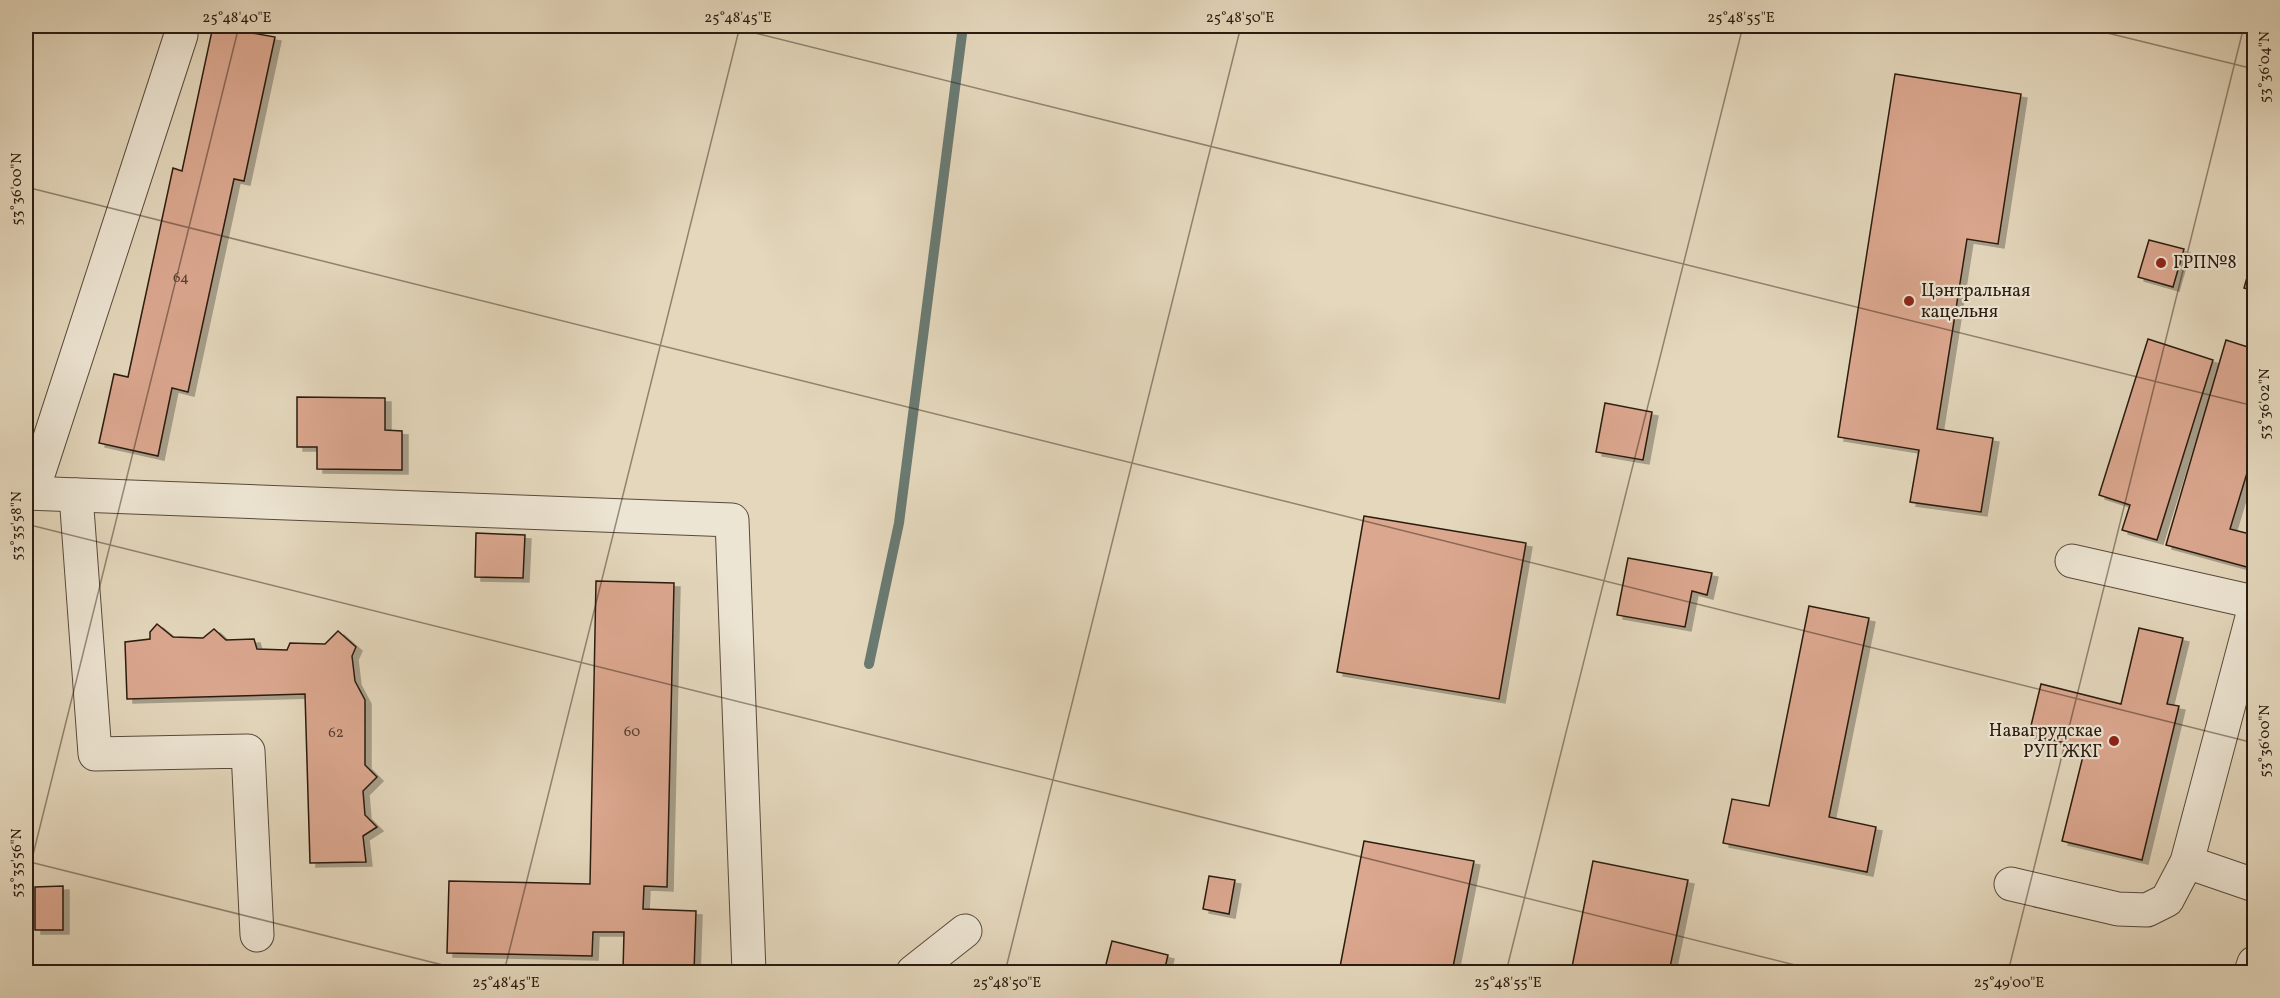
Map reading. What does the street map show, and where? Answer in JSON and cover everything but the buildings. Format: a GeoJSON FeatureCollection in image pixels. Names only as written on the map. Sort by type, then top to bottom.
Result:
{"type":"FeatureCollection","features":[{"type":"Feature","properties":{"kind":"lane"},"geometry":{"type":"LineString","coordinates":[[181,35],[29,493],[732,520],[749,972]]}},
{"type":"Feature","properties":{"kind":"lane"},"geometry":{"type":"LineString","coordinates":[[76,495],[95,754],[248,751],[257,935]]}},
{"type":"Feature","properties":{"kind":"lane"},"geometry":{"type":"LineString","coordinates":[[2072,561],[2254,602]]}},
{"type":"Feature","properties":{"kind":"lane"},"geometry":{"type":"LineString","coordinates":[[2011,884],[2118,909],[2147,910],[2167,900],[2187,862],[2254,610]]}},
{"type":"Feature","properties":{"kind":"lane"},"geometry":{"type":"LineString","coordinates":[[2187,862],[2254,885]]}},
{"type":"Feature","properties":{"kind":"lane"},"geometry":{"type":"LineString","coordinates":[[913,972],[965,931]]}},
{"type":"Feature","properties":{"kind":"lane"},"geometry":{"type":"LineString","coordinates":[[2251,972],[2254,963]]}},
{"type":"Feature","properties":{"kind":"waterway"},"geometry":{"type":"LineString","coordinates":[[869,664],[899,523],[963,26]]}},
{"type":"Feature","properties":{"kind":"place","name":"ГРП№8"},"geometry":{"type":"Point","coordinates":[2161,263]}},
{"type":"Feature","properties":{"kind":"place","name":"Цэнтральная кацельня"},"geometry":{"type":"Point","coordinates":[1909,301]}},
{"type":"Feature","properties":{"kind":"place","name":"Навагрудскае РУП ЖКГ"},"geometry":{"type":"Point","coordinates":[2114,741]}}]}
